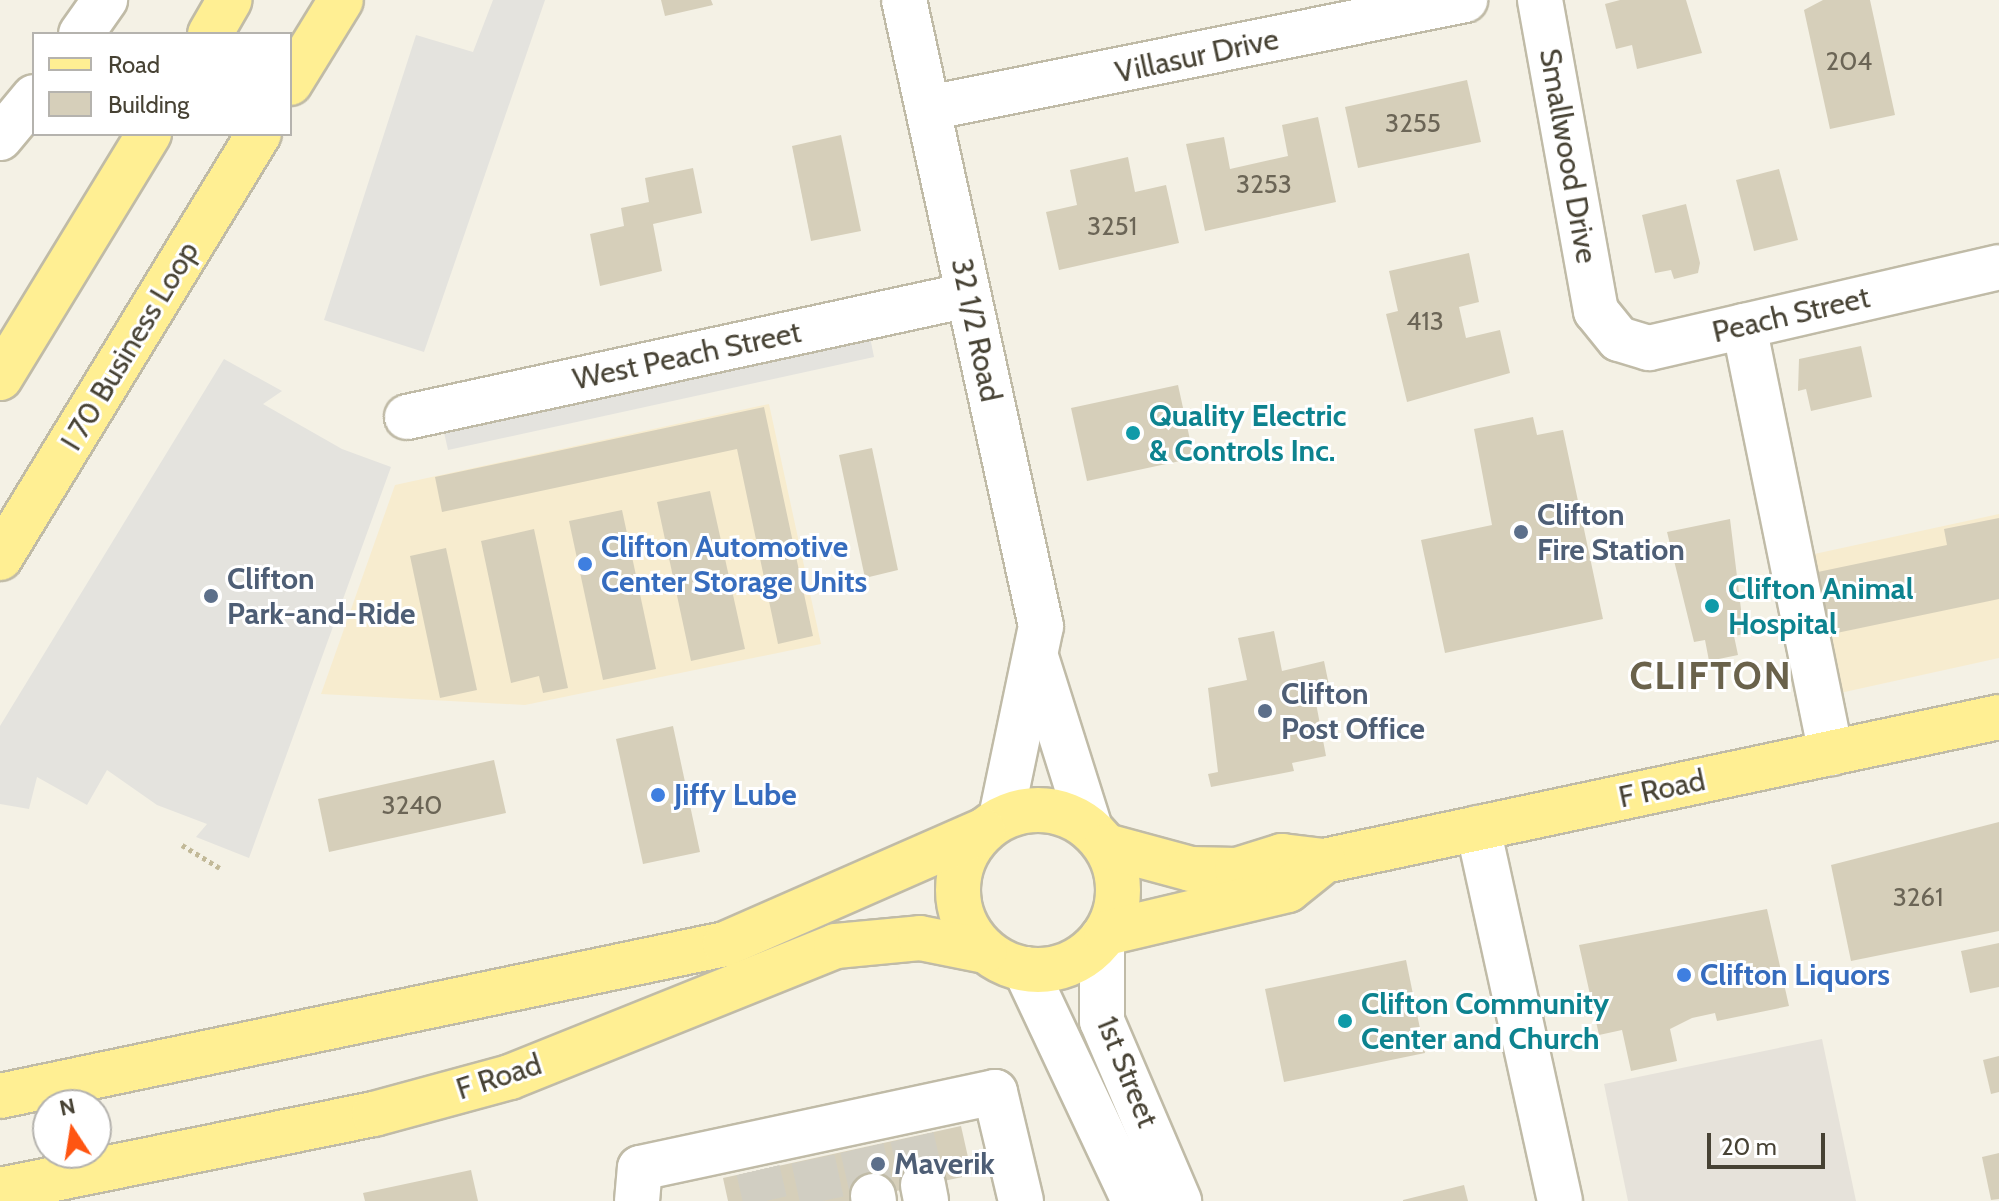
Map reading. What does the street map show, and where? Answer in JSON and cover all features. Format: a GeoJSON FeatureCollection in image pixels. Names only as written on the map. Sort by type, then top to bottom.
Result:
{"type":"FeatureCollection","features":[{"type":"Feature","properties":{"kind":"main road"},"geometry":{"type":"LineString","coordinates":[[211,32],[230,0]]}},
{"type":"Feature","properties":{"kind":"main road"},"geometry":{"type":"LineString","coordinates":[[292,80],[341,0]]}},
{"type":"Feature","properties":{"kind":"main road"},"geometry":{"type":"LineString","coordinates":[[0,378],[148,136]]}},
{"type":"Feature","properties":{"kind":"main road","name":"I 70 Business Loop"},"geometry":{"type":"LineString","coordinates":[[0,558],[258,136]]}},
{"type":"Feature","properties":{"kind":"main road","name":"F Road"},"geometry":{"type":"LineString","coordinates":[[1098,837],[1191,869],[1237,870],[1282,856],[1324,861],[1999,717]]}},
{"type":"Feature","properties":{"kind":"main road"},"geometry":{"type":"LineString","coordinates":[[0,1096],[725,944],[992,824],[1046,810],[1098,837],[1119,890],[1104,936],[1072,963],[1025,969],[985,951],[966,924],[957,892],[968,848],[992,824]]}},
{"type":"Feature","properties":{"kind":"main road","name":"F Road"},"geometry":{"type":"LineString","coordinates":[[1104,936],[1288,890],[1324,861]]}},
{"type":"Feature","properties":{"kind":"main road","name":"F Road"},"geometry":{"type":"LineString","coordinates":[[0,1190],[374,1114],[510,1077],[862,940],[920,938],[985,951]]}},
{"type":"Feature","properties":{"kind":"street"},"geometry":{"type":"LineString","coordinates":[[82,32],[105,0]]}},
{"type":"Feature","properties":{"kind":"street","name":"32 1/2 Road"},"geometry":{"type":"LineString","coordinates":[[904,0],[1041,626],[1037,660],[992,824]]}},
{"type":"Feature","properties":{"kind":"street","name":"Villasur Drive"},"geometry":{"type":"LineString","coordinates":[[929,108],[1465,0]]}},
{"type":"Feature","properties":{"kind":"street","name":"Smallwood Drive"},"geometry":{"type":"LineString","coordinates":[[1540,0],[1596,311]]}},
{"type":"Feature","properties":{"kind":"street"},"geometry":{"type":"LineString","coordinates":[[0,138],[32,99]]}},
{"type":"Feature","properties":{"kind":"street","name":"Peach Street"},"geometry":{"type":"LineString","coordinates":[[1596,311],[1619,339],[1649,348],[1999,267]]}},
{"type":"Feature","properties":{"kind":"street","name":"West Peach Street"},"geometry":{"type":"LineString","coordinates":[[407,417],[968,295]]}},
{"type":"Feature","properties":{"kind":"street"},"geometry":{"type":"LineString","coordinates":[[1744,326],[1831,753]]}},
{"type":"Feature","properties":{"kind":"street","name":"32 1/2 Road"},"geometry":{"type":"LineString","coordinates":[[1037,660],[1098,837]]}},
{"type":"Feature","properties":{"kind":"street"},"geometry":{"type":"LineString","coordinates":[[1478,828],[1560,1201]]}},
{"type":"Feature","properties":{"kind":"street","name":"1st Street"},"geometry":{"type":"LineString","coordinates":[[1104,936],[1102,1021],[1179,1201]]}},
{"type":"Feature","properties":{"kind":"street","name":"1st Street"},"geometry":{"type":"LineString","coordinates":[[1025,969],[1134,1201]]}},
{"type":"Feature","properties":{"kind":"street"},"geometry":{"type":"LineString","coordinates":[[637,1201],[640,1168],[755,1156],[859,1134],[909,1123],[995,1092],[1021,1201]]}},
{"type":"Feature","properties":{"kind":"path"},"geometry":{"type":"LineString","coordinates":[[182,845],[220,868]]}},
{"type":"Feature","properties":{"kind":"shaded area"},"geometry":{"type":"Polygon","coordinates":[[[493,0],[545,0],[424,352],[324,320],[416,35],[473,52],[493,0]]]}},
{"type":"Feature","properties":{"kind":"shaded area"},"geometry":{"type":"Polygon","coordinates":[[[866,317],[874,357],[448,450],[439,410],[866,317]]]}},
{"type":"Feature","properties":{"kind":"shaded area","name":"Clifton Park-and-Ride"},"geometry":{"type":"Polygon","coordinates":[[[224,359],[282,391],[263,404],[342,449],[391,467],[249,858],[196,837],[207,824],[157,805],[107,770],[87,805],[37,777],[29,809],[0,804],[0,726],[224,359]]]}},
{"type":"Feature","properties":{"kind":"shaded area","name":"Clifton Automotive Center Storage Units"},"geometry":{"type":"Polygon","coordinates":[[[769,404],[821,644],[525,705],[321,694],[395,485],[769,404]]]}},
{"type":"Feature","properties":{"kind":"shaded area"},"geometry":{"type":"Polygon","coordinates":[[[1999,514],[1999,658],[1840,693],[1805,556],[1999,514]]]}},
{"type":"Feature","properties":{"kind":"shaded area"},"geometry":{"type":"Polygon","coordinates":[[[1822,1039],[1856,1201],[1628,1201],[1604,1084],[1822,1039]]]}},
{"type":"Feature","properties":{"kind":"building"},"geometry":{"type":"Polygon","coordinates":[[[661,0],[711,0],[713,5],[665,16],[661,0]]]}},
{"type":"Feature","properties":{"kind":"building"},"geometry":{"type":"Polygon","coordinates":[[[1620,0],[1686,0],[1702,53],[1637,69],[1632,45],[1616,49],[1605,4],[1620,0]]]}},
{"type":"Feature","properties":{"kind":"building"},"geometry":{"type":"Polygon","coordinates":[[[1823,0],[1870,0],[1895,115],[1830,129],[1804,10],[1823,0]]]}},
{"type":"Feature","properties":{"kind":"building"},"geometry":{"type":"Polygon","coordinates":[[[1467,80],[1481,142],[1358,168],[1345,107],[1467,80]]]}},
{"type":"Feature","properties":{"kind":"building"},"geometry":{"type":"Polygon","coordinates":[[[1318,117],[1336,202],[1205,231],[1186,144],[1224,137],[1230,169],[1288,156],[1282,125],[1318,117]]]}},
{"type":"Feature","properties":{"kind":"building"},"geometry":{"type":"Polygon","coordinates":[[[841,135],[861,231],[811,241],[792,146],[841,135]]]}},
{"type":"Feature","properties":{"kind":"building"},"geometry":{"type":"Polygon","coordinates":[[[1128,157],[1135,192],[1166,185],[1179,243],[1059,270],[1046,212],[1077,205],[1070,170],[1128,157]]]}},
{"type":"Feature","properties":{"kind":"building"},"geometry":{"type":"Polygon","coordinates":[[[693,168],[702,213],[653,224],[662,271],[600,286],[590,234],[624,226],[621,208],[649,202],[645,178],[693,168]]]}},
{"type":"Feature","properties":{"kind":"building"},"geometry":{"type":"Polygon","coordinates":[[[1779,169],[1798,240],[1754,251],[1736,180],[1779,169]]]}},
{"type":"Feature","properties":{"kind":"building"},"geometry":{"type":"Polygon","coordinates":[[[1686,204],[1700,263],[1698,273],[1674,279],[1671,270],[1655,273],[1642,215],[1686,204]]]}},
{"type":"Feature","properties":{"kind":"building"},"geometry":{"type":"Polygon","coordinates":[[[1469,253],[1479,302],[1459,307],[1466,338],[1500,330],[1510,373],[1407,402],[1386,314],[1398,311],[1389,271],[1469,253]]]}},
{"type":"Feature","properties":{"kind":"building"},"geometry":{"type":"Polygon","coordinates":[[[1861,346],[1872,397],[1811,411],[1806,389],[1798,391],[1799,359],[1861,346]]]}},
{"type":"Feature","properties":{"kind":"building","name":"Quality Electric & Controls Inc."},"geometry":{"type":"Polygon","coordinates":[[[1178,385],[1194,458],[1087,481],[1071,408],[1178,385]]]}},
{"type":"Feature","properties":{"kind":"building"},"geometry":{"type":"Polygon","coordinates":[[[764,407],[813,636],[778,644],[737,449],[442,512],[435,477],[764,407]]]}},
{"type":"Feature","properties":{"kind":"building","name":"Clifton Fire Station"},"geometry":{"type":"Polygon","coordinates":[[[1533,417],[1537,435],[1563,430],[1603,619],[1445,653],[1421,540],[1492,525],[1474,429],[1533,417]]]}},
{"type":"Feature","properties":{"kind":"building"},"geometry":{"type":"Polygon","coordinates":[[[872,448],[898,570],[865,578],[839,455],[872,448]]]}},
{"type":"Feature","properties":{"kind":"building"},"geometry":{"type":"Polygon","coordinates":[[[710,491],[745,649],[691,661],[657,502],[710,491]]]}},
{"type":"Feature","properties":{"kind":"building"},"geometry":{"type":"Polygon","coordinates":[[[622,510],[656,669],[603,680],[569,521],[622,510]]]}},
{"type":"Feature","properties":{"kind":"building"},"geometry":{"type":"Polygon","coordinates":[[[1999,518],[1999,599],[1827,635],[1813,573],[1947,545],[1944,529],[1999,518]]]}},
{"type":"Feature","properties":{"kind":"building","name":"Clifton Animal Hospital"},"geometry":{"type":"Polygon","coordinates":[[[1730,519],[1744,634],[1734,636],[1738,655],[1709,661],[1705,640],[1694,642],[1667,532],[1730,519]]]}},
{"type":"Feature","properties":{"kind":"building"},"geometry":{"type":"Polygon","coordinates":[[[534,529],[568,688],[543,693],[539,676],[511,683],[481,541],[534,529]]]}},
{"type":"Feature","properties":{"kind":"building"},"geometry":{"type":"Polygon","coordinates":[[[446,548],[477,690],[440,698],[410,556],[446,548]]]}},
{"type":"Feature","properties":{"kind":"building","name":"Clifton Post Office"},"geometry":{"type":"Polygon","coordinates":[[[1274,631],[1282,671],[1324,661],[1331,695],[1315,698],[1326,756],[1292,763],[1294,771],[1211,787],[1208,774],[1218,772],[1208,688],[1247,680],[1238,638],[1274,631]]]}},
{"type":"Feature","properties":{"kind":"building","name":"Jiffy Lube"},"geometry":{"type":"Polygon","coordinates":[[[673,726],[700,852],[643,864],[616,739],[673,726]]]}},
{"type":"Feature","properties":{"kind":"building"},"geometry":{"type":"Polygon","coordinates":[[[494,760],[506,813],[329,852],[318,799],[494,760]]]}},
{"type":"Feature","properties":{"kind":"building"},"geometry":{"type":"Polygon","coordinates":[[[1999,822],[1999,931],[1851,961],[1831,865],[1999,822]]]}},
{"type":"Feature","properties":{"kind":"building","name":"Clifton Liquors"},"geometry":{"type":"Polygon","coordinates":[[[1767,909],[1789,1006],[1717,1021],[1715,1013],[1692,1018],[1670,1029],[1677,1061],[1631,1071],[1622,1030],[1599,1035],[1579,945],[1767,909]]]}},
{"type":"Feature","properties":{"kind":"building"},"geometry":{"type":"Polygon","coordinates":[[[1999,943],[1999,987],[1970,993],[1961,951],[1999,943]]]}},
{"type":"Feature","properties":{"kind":"building","name":"Clifton Community Center and Church"},"geometry":{"type":"Polygon","coordinates":[[[1406,960],[1425,1053],[1284,1082],[1265,989],[1406,960]]]}},
{"type":"Feature","properties":{"kind":"building"},"geometry":{"type":"Polygon","coordinates":[[[1999,1056],[1999,1092],[1991,1094],[1983,1060],[1999,1056]]]}},
{"type":"Feature","properties":{"kind":"building","name":"Maverik"},"geometry":{"type":"Polygon","coordinates":[[[961,1126],[972,1175],[849,1201],[728,1201],[723,1178],[961,1126]]]}},
{"type":"Feature","properties":{"kind":"building"},"geometry":{"type":"Polygon","coordinates":[[[1999,1153],[1999,1199],[1991,1200],[1982,1157],[1999,1153]]]}},
{"type":"Feature","properties":{"kind":"building"},"geometry":{"type":"Polygon","coordinates":[[[471,1170],[478,1201],[365,1201],[363,1193],[471,1170]]]}},
{"type":"Feature","properties":{"kind":"building"},"geometry":{"type":"Polygon","coordinates":[[[1464,1185],[1468,1201],[1403,1201],[1403,1200],[1464,1185]]]}},
{"type":"Feature","properties":{"kind":"tunnel"},"geometry":{"type":"LineString","coordinates":[[912,1137],[923,1185]]}},
{"type":"Feature","properties":{"kind":"tunnel"},"geometry":{"type":"LineString","coordinates":[[862,1148],[873,1196]]}},
{"type":"Feature","properties":{"kind":"tunnel"},"geometry":{"type":"LineString","coordinates":[[813,1159],[822,1201]]}},
{"type":"Feature","properties":{"kind":"tunnel"},"geometry":{"type":"LineString","coordinates":[[758,1170],[765,1201]]}},
{"type":"Feature","properties":{"kind":"place","name":"Quality Electric & Controls Inc."},"geometry":{"type":"Point","coordinates":[1133,433]}},
{"type":"Feature","properties":{"kind":"place","name":"Clifton Fire Station"},"geometry":{"type":"Point","coordinates":[1521,532]}},
{"type":"Feature","properties":{"kind":"place","name":"Clifton Automotive Center Storage Units"},"geometry":{"type":"Point","coordinates":[585,564]}},
{"type":"Feature","properties":{"kind":"place","name":"Clifton Park-and-Ride"},"geometry":{"type":"Point","coordinates":[211,596]}},
{"type":"Feature","properties":{"kind":"place","name":"Clifton Animal Hospital"},"geometry":{"type":"Point","coordinates":[1712,606]}},
{"type":"Feature","properties":{"kind":"place","name":"Clifton Post Office"},"geometry":{"type":"Point","coordinates":[1265,711]}},
{"type":"Feature","properties":{"kind":"place","name":"Jiffy Lube"},"geometry":{"type":"Point","coordinates":[658,795]}},
{"type":"Feature","properties":{"kind":"place","name":"Clifton Liquors"},"geometry":{"type":"Point","coordinates":[1684,975]}},
{"type":"Feature","properties":{"kind":"place","name":"Clifton Community Center and Church"},"geometry":{"type":"Point","coordinates":[1345,1021]}},
{"type":"Feature","properties":{"kind":"place","name":"Maverik"},"geometry":{"type":"Point","coordinates":[878,1164]}},
{"type":"Feature","properties":{"kind":"district","name":"CLIFTON"},"geometry":{"type":"Point","coordinates":[1711,676]}}]}
